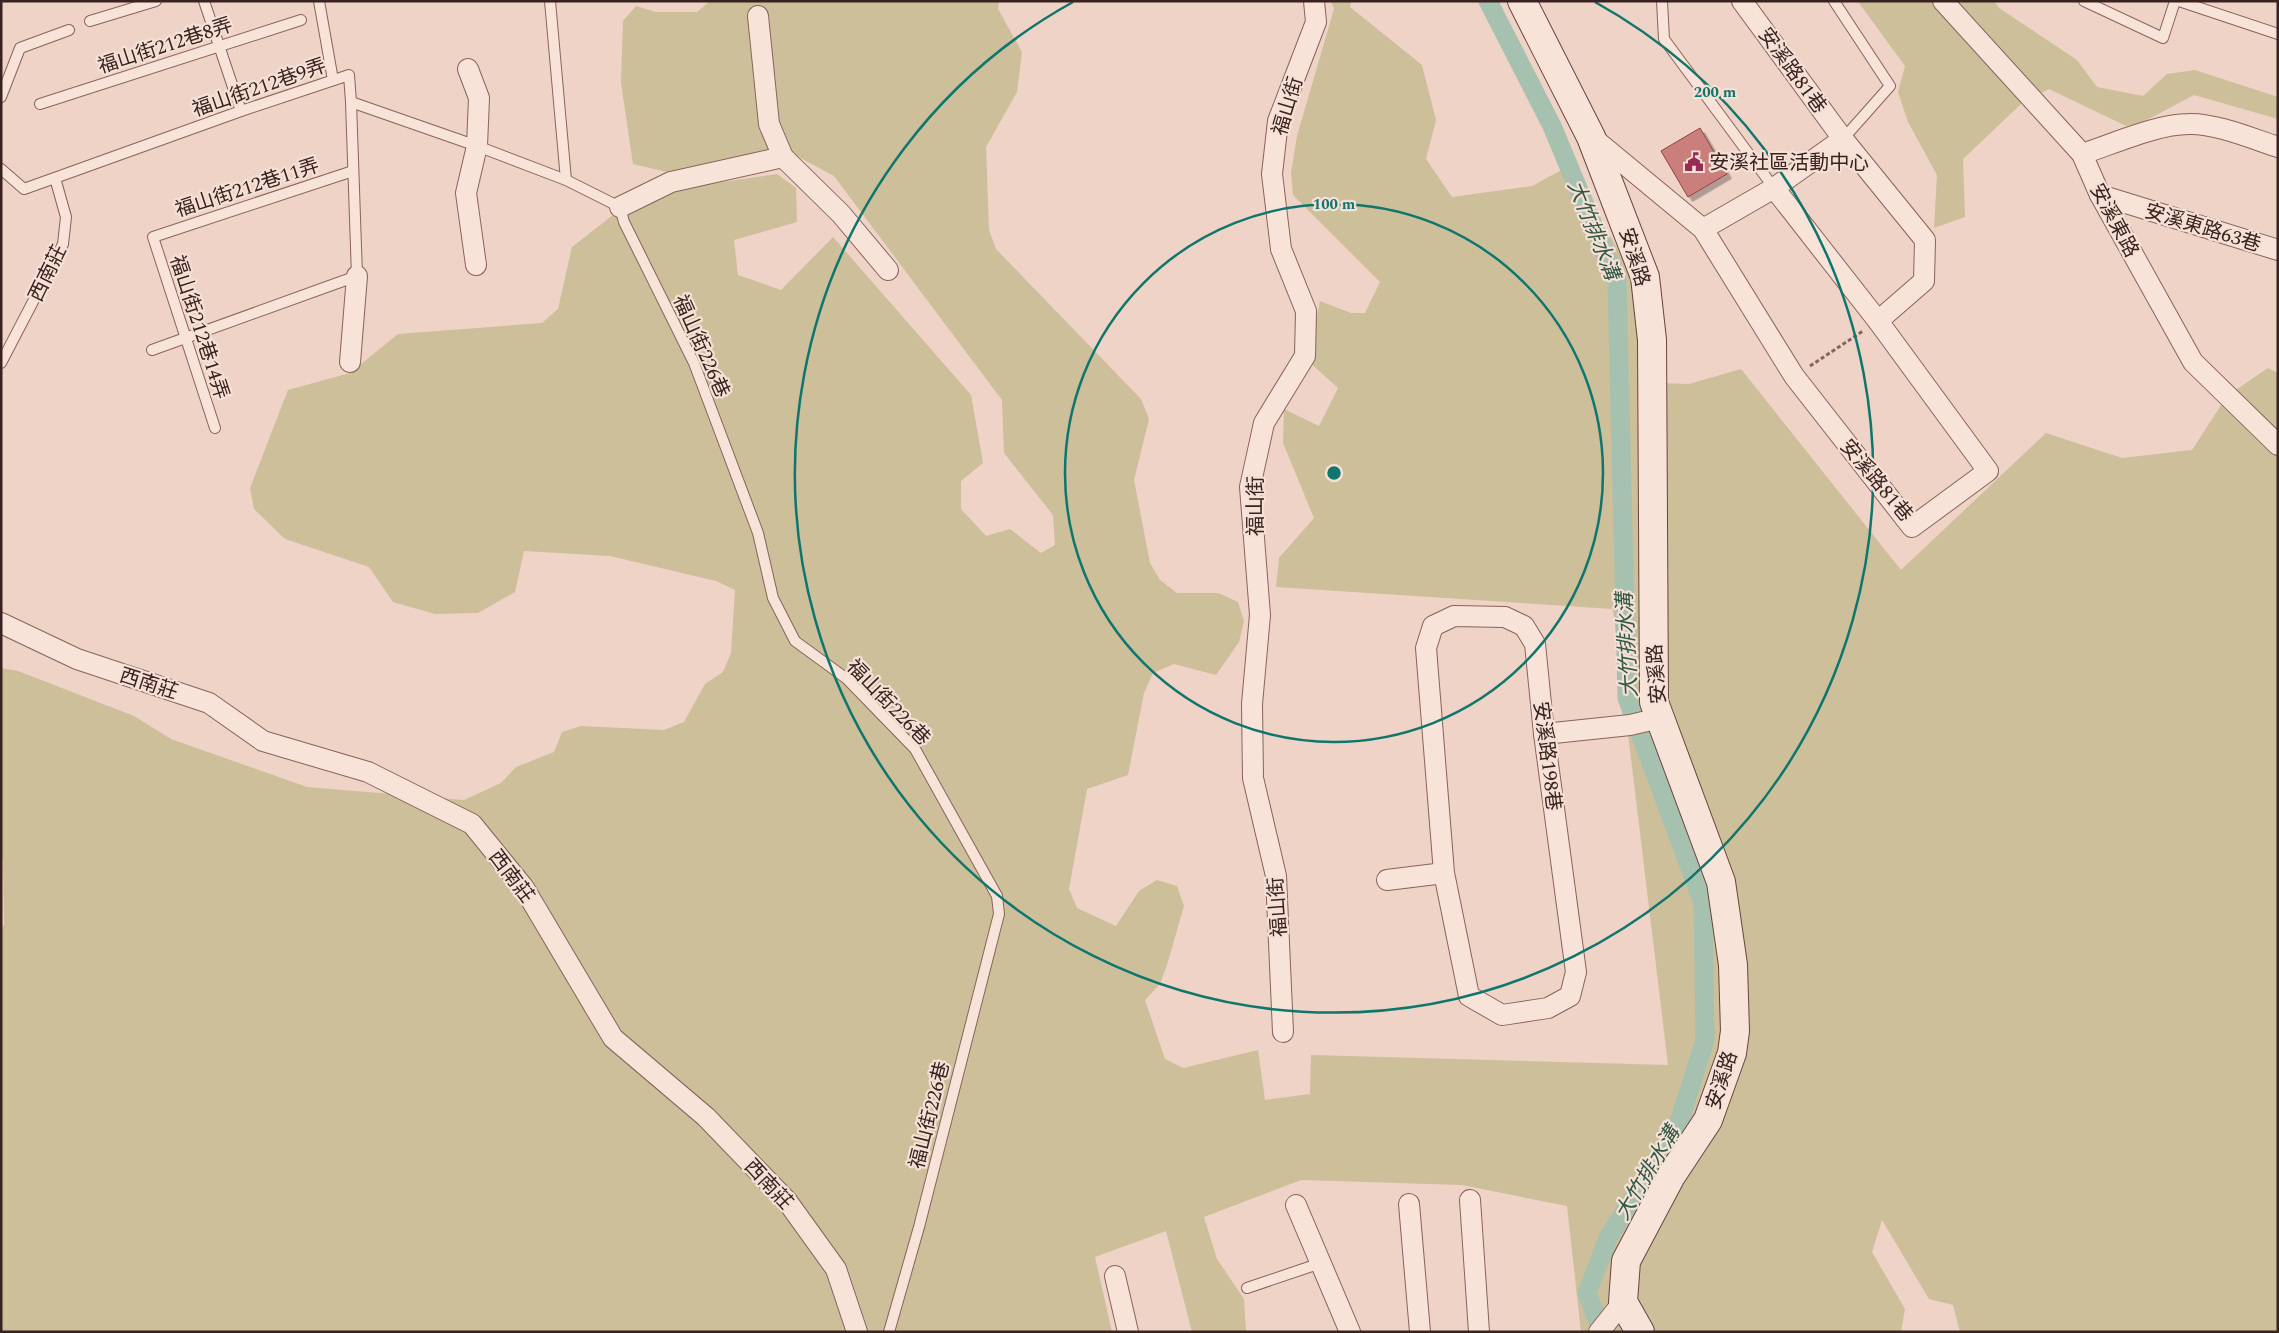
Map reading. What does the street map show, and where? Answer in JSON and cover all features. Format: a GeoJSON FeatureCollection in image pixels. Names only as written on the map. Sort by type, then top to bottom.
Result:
{"type":"FeatureCollection","features":[{"type":"Feature","properties":{"kind":"street","name":"福山街"},"geometry":{"type":"LineString","coordinates":[[1283,1032],[1276,876],[1253,778],[1252,704],[1260,615],[1250,487],[1264,423],[1305,356],[1306,311],[1281,249],[1272,174],[1278,121],[1316,22],[1314,1]]}},
{"type":"Feature","properties":{"kind":"street","name":"安溪路"},"geometry":{"type":"LineString","coordinates":[[1522,1],[1591,137],[1645,276],[1652,340],[1652,624],[1654,702],[1646,721],[1721,882],[1733,965],[1735,1031],[1732,1053],[1708,1120],[1671,1176],[1626,1261],[1623,1302]]}},
{"type":"Feature","properties":{"kind":"street","name":"安溪路81巷"},"geometry":{"type":"LineString","coordinates":[[1742,1],[1843,139],[1925,240],[1924,281],[1878,321]]}},
{"type":"Feature","properties":{"kind":"street","name":"安溪東路"},"geometry":{"type":"LineString","coordinates":[[1943,1],[2082,154],[2100,195],[2193,362],[2278,445]]}},
{"type":"Feature","properties":{"kind":"street"},"geometry":{"type":"LineString","coordinates":[[758,16],[769,124],[783,158],[841,214],[888,270]]}},
{"type":"Feature","properties":{"kind":"street"},"geometry":{"type":"LineString","coordinates":[[468,69],[479,98],[477,146],[466,193],[476,266]]}},
{"type":"Feature","properties":{"kind":"street"},"geometry":{"type":"LineString","coordinates":[[2082,154],[2172,125],[2191,124],[2234,132],[2278,147]]}},
{"type":"Feature","properties":{"kind":"street","name":"安溪路81巷"},"geometry":{"type":"LineString","coordinates":[[1591,137],[1703,229],[1794,376],[1912,527],[1988,471],[1878,321],[1774,188]]}},
{"type":"Feature","properties":{"kind":"street"},"geometry":{"type":"LineString","coordinates":[[1703,229],[1774,188],[1843,139]]}},
{"type":"Feature","properties":{"kind":"street"},"geometry":{"type":"LineString","coordinates":[[620,207],[671,182],[783,158]]}},
{"type":"Feature","properties":{"kind":"street","name":"安溪東路63巷"},"geometry":{"type":"LineString","coordinates":[[2100,195],[2278,250]]}},
{"type":"Feature","properties":{"kind":"street"},"geometry":{"type":"LineString","coordinates":[[350,362],[356,276]]}},
{"type":"Feature","properties":{"kind":"street","name":"安溪路198巷"},"geometry":{"type":"LineString","coordinates":[[1454,616],[1505,617],[1524,626],[1535,644],[1544,734],[1576,972],[1570,996],[1548,1008],[1502,1015],[1469,996],[1444,873],[1426,648],[1433,626],[1454,616]]}},
{"type":"Feature","properties":{"kind":"street","name":"西南莊"},"geometry":{"type":"LineString","coordinates":[[1,623],[76,659],[209,703],[263,740],[368,772],[472,824],[524,888],[614,1038],[706,1117],[787,1201],[836,1269],[858,1332]]}},
{"type":"Feature","properties":{"kind":"street"},"geometry":{"type":"LineString","coordinates":[[1544,734],[1646,721]]}},
{"type":"Feature","properties":{"kind":"street"},"geometry":{"type":"LineString","coordinates":[[1387,880],[1444,873]]}},
{"type":"Feature","properties":{"kind":"street"},"geometry":{"type":"LineString","coordinates":[[1470,1200],[1479,1332]]}},
{"type":"Feature","properties":{"kind":"street"},"geometry":{"type":"LineString","coordinates":[[1409,1204],[1420,1332]]}},
{"type":"Feature","properties":{"kind":"street"},"geometry":{"type":"LineString","coordinates":[[1296,1205],[1350,1332]]}},
{"type":"Feature","properties":{"kind":"street"},"geometry":{"type":"LineString","coordinates":[[1115,1276],[1128,1332]]}},
{"type":"Feature","properties":{"kind":"street"},"geometry":{"type":"LineString","coordinates":[[1599,1332],[1623,1302],[1640,1332]]}},
{"type":"Feature","properties":{"kind":"lane"},"geometry":{"type":"LineString","coordinates":[[90,21],[156,1]]}},
{"type":"Feature","properties":{"kind":"lane"},"geometry":{"type":"LineString","coordinates":[[204,1],[241,111]]}},
{"type":"Feature","properties":{"kind":"lane"},"geometry":{"type":"LineString","coordinates":[[320,1],[334,80]]}},
{"type":"Feature","properties":{"kind":"lane"},"geometry":{"type":"LineString","coordinates":[[550,1],[566,180]]}},
{"type":"Feature","properties":{"kind":"lane","name":"安溪路81巷"},"geometry":{"type":"LineString","coordinates":[[1662,1],[1664,39],[1774,188]]}},
{"type":"Feature","properties":{"kind":"lane"},"geometry":{"type":"LineString","coordinates":[[1834,1],[1890,86],[1843,139]]}},
{"type":"Feature","properties":{"kind":"lane"},"geometry":{"type":"LineString","coordinates":[[2084,1],[2163,38],[2177,1],[2278,34]]}},
{"type":"Feature","properties":{"kind":"lane","name":"福山街212巷8弄"},"geometry":{"type":"LineString","coordinates":[[40,104],[301,20]]}},
{"type":"Feature","properties":{"kind":"lane"},"geometry":{"type":"LineString","coordinates":[[1,97],[20,48],[69,30]]}},
{"type":"Feature","properties":{"kind":"lane","name":"福山街212巷9弄"},"geometry":{"type":"LineString","coordinates":[[1,169],[24,189],[241,111],[349,75],[351,102]]}},
{"type":"Feature","properties":{"kind":"lane"},"geometry":{"type":"LineString","coordinates":[[152,350],[356,276],[351,102],[477,146],[566,180],[620,207]]}},
{"type":"Feature","properties":{"kind":"lane","name":"福山街212巷11弄"},"geometry":{"type":"LineString","coordinates":[[153,236],[353,171]]}},
{"type":"Feature","properties":{"kind":"lane","name":"西南莊"},"geometry":{"type":"LineString","coordinates":[[1,363],[63,244],[66,217],[55,178]]}},
{"type":"Feature","properties":{"kind":"lane","name":"福山街226巷"},"geometry":{"type":"LineString","coordinates":[[620,207],[624,222],[694,363],[758,533],[773,598],[795,642],[848,679],[915,750],[997,896],[999,914],[919,1227],[889,1332]]}},
{"type":"Feature","properties":{"kind":"lane","name":"福山街212巷14弄"},"geometry":{"type":"LineString","coordinates":[[153,236],[215,428]]}},
{"type":"Feature","properties":{"kind":"lane"},"geometry":{"type":"LineString","coordinates":[[1247,1288],[1321,1263]]}},
{"type":"Feature","properties":{"kind":"path"},"geometry":{"type":"LineString","coordinates":[[1794,376],[1878,321]]}},
{"type":"Feature","properties":{"kind":"shaded area"},"geometry":{"type":"Polygon","coordinates":[[[710,1],[999,1],[998,9],[1022,52],[1017,92],[986,147],[989,230],[996,249],[1141,399],[1149,419],[1134,480],[1150,563],[1160,580],[1177,593],[1218,593],[1238,602],[1244,621],[1239,642],[1216,675],[1174,664],[1153,673],[1144,693],[1128,775],[1087,789],[1069,889],[1077,908],[1116,926],[1139,891],[1157,880],[1177,886],[1184,906],[1160,984],[1145,1000],[1165,1059],[1183,1068],[1258,1050],[1265,1100],[1310,1094],[1311,1055],[1668,1065],[1613,609],[1276,587],[1279,558],[1314,518],[1283,443],[1284,409],[1319,426],[1338,388],[1308,361],[1320,301],[1351,313],[1365,313],[1380,282],[1293,195],[1291,173],[1297,136],[1334,9],[1331,1],[1351,1],[1350,7],[1422,65],[1436,120],[1426,159],[1452,197],[1532,186],[1569,166],[1626,263],[1645,322],[1655,383],[1689,384],[1741,369],[1901,570],[2046,433],[2122,458],[2192,450],[2227,396],[2268,368],[2278,373],[2278,1332],[1960,1332],[1953,1305],[1929,1299],[1882,1220],[1872,1252],[1905,1309],[1901,1332],[1581,1332],[1567,1206],[1462,1185],[1301,1180],[1204,1217],[1217,1259],[1244,1299],[1246,1332],[1192,1332],[1166,1231],[1095,1257],[1112,1332],[1,1332],[1,930],[4,924],[3,860],[1,858],[1,668],[18,671],[134,716],[171,739],[307,787],[464,800],[501,783],[516,767],[554,752],[562,732],[581,726],[664,730],[684,722],[705,684],[723,672],[731,653],[735,590],[716,581],[610,556],[524,551],[515,592],[478,613],[435,614],[393,602],[369,567],[285,539],[254,509],[250,488],[288,390],[350,373],[398,334],[542,323],[558,309],[572,247],[622,208],[661,191],[777,174],[796,188],[797,222],[734,240],[738,275],[781,290],[833,237],[971,395],[983,463],[961,481],[961,509],[986,536],[1010,529],[1041,553],[1055,545],[1053,515],[1004,453],[1002,400],[834,176],[784,149],[671,173],[633,164],[621,83],[623,21],[636,6],[656,12],[697,12],[710,1]]]}},
{"type":"Feature","properties":{"kind":"shaded area"},"geometry":{"type":"Polygon","coordinates":[[[1861,1],[1994,1],[1999,8],[2077,60],[2097,87],[2143,96],[2167,74],[2195,70],[2278,97],[2278,119],[2194,95],[2143,122],[2126,126],[2049,89],[2022,103],[1963,159],[1965,217],[1934,228],[1937,175],[1908,122],[1898,92],[1905,66],[1859,3],[1861,1]]]}},
{"type":"Feature","properties":{"kind":"building","name":"安溪社區活動中心"},"geometry":{"type":"Polygon","coordinates":[[[1700,128],[1727,174],[1688,197],[1661,151],[1700,128]]]}},
{"type":"Feature","properties":{"kind":"waterway","name":"大竹排水溝"},"geometry":{"type":"LineString","coordinates":[[1488,1],[1552,126],[1617,282],[1627,698],[1703,903],[1705,1040],[1676,1132],[1609,1236],[1587,1293],[1602,1332]]}},
{"type":"Feature","properties":{"kind":"place","name":"安溪社區活動中心"},"geometry":{"type":"Point","coordinates":[1694,162]}}]}
